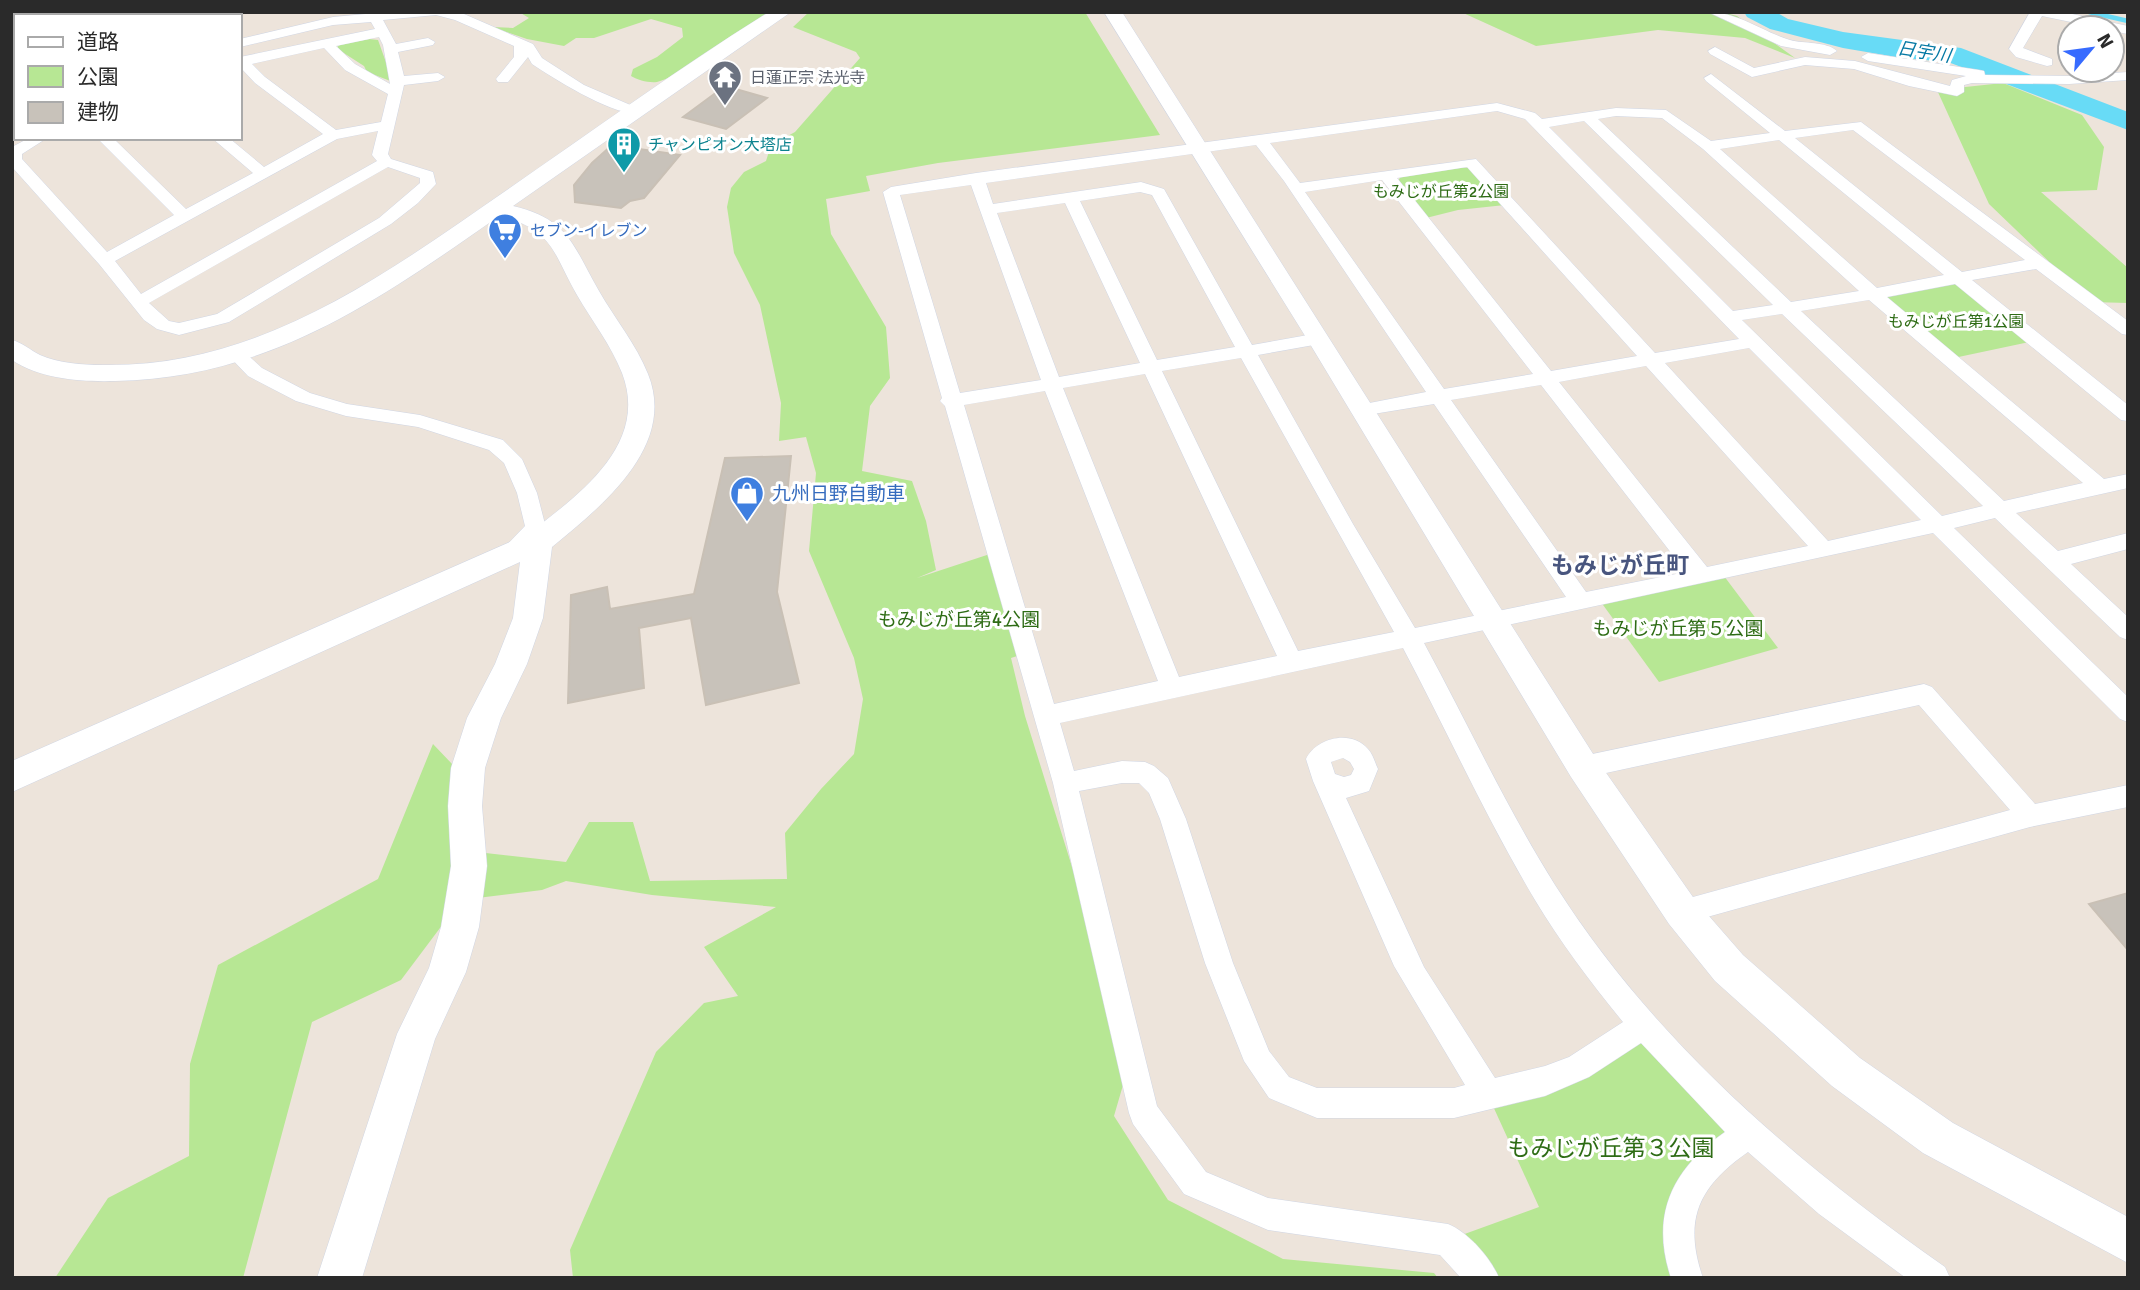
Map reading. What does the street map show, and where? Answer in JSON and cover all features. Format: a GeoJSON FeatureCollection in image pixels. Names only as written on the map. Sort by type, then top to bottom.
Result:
{"type":"FeatureCollection","features":[{"type":"Feature","properties":{"kind":"street"},"geometry":{"type":"LineString","coordinates":[[242,62],[328,44],[419,12],[436,12],[459,17],[528,47],[537,61],[579,88],[635,110]]}},
{"type":"Feature","properties":{"kind":"street"},"geometry":{"type":"LineString","coordinates":[[12,348],[33,361],[71,370],[119,374],[236,354],[312,325],[370,292],[497,209],[635,110],[782,12]]}},
{"type":"Feature","properties":{"kind":"street"},"geometry":{"type":"LineString","coordinates":[[1112,12],[1319,339],[1490,621],[1583,767],[1682,912],[1729,968],[1846,1072],[1938,1138],[2128,1241]]}},
{"type":"Feature","properties":{"kind":"street"},"geometry":{"type":"LineString","coordinates":[[1714,12],[1786,43],[1927,64]]}},
{"type":"Feature","properties":{"kind":"street"},"geometry":{"type":"LineString","coordinates":[[1740,12],[1752,23],[1855,50],[2006,79]]}},
{"type":"Feature","properties":{"kind":"street"},"geometry":{"type":"LineString","coordinates":[[2037,12],[2016,49],[2021,54],[2047,62]]}},
{"type":"Feature","properties":{"kind":"street"},"geometry":{"type":"LineString","coordinates":[[2043,12],[2128,30]]}},
{"type":"Feature","properties":{"kind":"street"},"geometry":{"type":"LineString","coordinates":[[36,140],[15,152],[14,160],[105,260],[150,316],[163,325],[179,329],[223,318],[384,221],[428,184],[428,175],[386,162],[380,155],[397,87],[392,49],[379,26],[356,15],[242,43]]}},
{"type":"Feature","properties":{"kind":"street"},"geometry":{"type":"LineString","coordinates":[[392,49],[428,42]]}},
{"type":"Feature","properties":{"kind":"street"},"geometry":{"type":"LineString","coordinates":[[328,44],[334,54],[368,78],[397,87],[438,77]]}},
{"type":"Feature","properties":{"kind":"street"},"geometry":{"type":"LineString","coordinates":[[503,79],[521,58],[521,44]]}},
{"type":"Feature","properties":{"kind":"street"},"geometry":{"type":"LineString","coordinates":[[1715,51],[1752,72],[1805,61],[1855,65],[1914,83],[1957,92],[1957,83],[1972,79],[2128,76]]}},
{"type":"Feature","properties":{"kind":"street"},"geometry":{"type":"LineString","coordinates":[[242,63],[332,135]]}},
{"type":"Feature","properties":{"kind":"street"},"geometry":{"type":"LineString","coordinates":[[1711,78],[1956,279],[2128,415]]}},
{"type":"Feature","properties":{"kind":"street"},"geometry":{"type":"LineString","coordinates":[[1483,1278],[1448,1240],[1268,1214],[1195,1183],[1144,1112],[1065,783],[950,401],[891,192],[1497,107],[1530,116],[1753,342],[2128,712]]}},
{"type":"Feature","properties":{"kind":"street"},"geometry":{"type":"LineString","coordinates":[[1540,124],[1616,112],[1666,114],[1708,146],[1874,294],[2100,487]]}},
{"type":"Feature","properties":{"kind":"street"},"geometry":{"type":"LineString","coordinates":[[1588,117],[2128,631]]}},
{"type":"Feature","properties":{"kind":"street"},"geometry":{"type":"LineString","coordinates":[[105,260],[332,135],[387,125]]}},
{"type":"Feature","properties":{"kind":"street"},"geometry":{"type":"LineString","coordinates":[[1708,146],[1856,125],[2128,330]]}},
{"type":"Feature","properties":{"kind":"street"},"geometry":{"type":"LineString","coordinates":[[106,140],[184,216]]}},
{"type":"Feature","properties":{"kind":"street"},"geometry":{"type":"LineString","coordinates":[[221,140],[261,172]]}},
{"type":"Feature","properties":{"kind":"street"},"geometry":{"type":"LineString","coordinates":[[1260,141],[1291,180],[1581,602]]}},
{"type":"Feature","properties":{"kind":"street"},"geometry":{"type":"LineString","coordinates":[[139,302],[386,162]]}},
{"type":"Feature","properties":{"kind":"street"},"geometry":{"type":"LineString","coordinates":[[1295,189],[1471,162],[1824,550]]}},
{"type":"Feature","properties":{"kind":"street"},"geometry":{"type":"LineString","coordinates":[[1386,175],[1703,576]]}},
{"type":"Feature","properties":{"kind":"street"},"geometry":{"type":"LineString","coordinates":[[976,178],[1052,384],[1172,687]]}},
{"type":"Feature","properties":{"kind":"street"},"geometry":{"type":"LineString","coordinates":[[989,209],[1142,187],[1158,192],[1337,516],[1409,638],[1493,800],[1567,926],[1643,1025],[1708,1097],[1784,1167],[1874,1237],[1934,1278]]}},
{"type":"Feature","properties":{"kind":"street"},"geometry":{"type":"LineString","coordinates":[[1071,198],[1153,367],[1231,541],[1292,662]]}},
{"type":"Feature","properties":{"kind":"street"},"geometry":{"type":"LineString","coordinates":[[12,777],[538,542],[571,516],[625,461],[641,414],[640,389],[627,358],[580,281],[556,235],[536,219],[497,209]]}},
{"type":"Feature","properties":{"kind":"street"},"geometry":{"type":"LineString","coordinates":[[1730,317],[1874,294],[2038,263]]}},
{"type":"Feature","properties":{"kind":"street"},"geometry":{"type":"LineString","coordinates":[[950,401],[1319,339]]}},
{"type":"Feature","properties":{"kind":"street"},"geometry":{"type":"LineString","coordinates":[[1361,410],[1753,342]]}},
{"type":"Feature","properties":{"kind":"street"},"geometry":{"type":"LineString","coordinates":[[236,354],[255,372],[303,397],[346,410],[420,421],[496,446],[512,459],[527,493],[536,528],[505,558]]}},
{"type":"Feature","properties":{"kind":"street"},"geometry":{"type":"LineString","coordinates":[[1046,716],[1824,550],[2128,481]]}},
{"type":"Feature","properties":{"kind":"street"},"geometry":{"type":"LineString","coordinates":[[2055,559],[2128,541]]}},
{"type":"Feature","properties":{"kind":"street"},"geometry":{"type":"LineString","coordinates":[[339,1278],[417,1034],[447,972],[457,938],[469,866],[465,806],[468,768],[484,718],[511,664],[528,618],[538,542]]}},
{"type":"Feature","properties":{"kind":"street"},"geometry":{"type":"LineString","coordinates":[[1583,767],[1924,694],[2030,816]]}},
{"type":"Feature","properties":{"kind":"street"},"geometry":{"type":"LineString","coordinates":[[1065,783],[1122,772],[1145,772],[1159,786],[1173,819],[1219,963],[1259,1061],[1279,1088],[1317,1103],[1454,1103],[1545,1081],[1579,1067],[1643,1025]]}},
{"type":"Feature","properties":{"kind":"street"},"geometry":{"type":"LineString","coordinates":[[1325,781],[1380,897],[1395,938],[1438,1015],[1487,1093]]}},
{"type":"Feature","properties":{"kind":"street"},"geometry":{"type":"LineString","coordinates":[[1682,912],[2030,816],[2128,796]]}},
{"type":"Feature","properties":{"kind":"street"},"geometry":{"type":"LineString","coordinates":[[1687,1278],[1675,1236],[1684,1195],[1725,1149],[1748,1134]]}},
{"type":"Feature","properties":{"kind":"green space"},"geometry":{"type":"Polygon","coordinates":[[[519,12],[770,12],[682,71],[654,82],[631,76],[633,69],[657,57],[683,37],[682,28],[651,19],[594,38],[576,38],[564,46],[527,39],[492,27],[513,28],[529,18],[519,12]]]}},
{"type":"Feature","properties":{"kind":"green space","name":"もみじが丘第4公園"},"geometry":{"type":"Polygon","coordinates":[[[809,12],[1085,12],[1160,135],[938,163],[866,176],[870,191],[826,199],[831,234],[886,327],[890,378],[870,406],[862,471],[912,481],[926,521],[936,570],[917,578],[996,552],[1027,653],[1011,658],[1025,716],[1073,870],[1099,930],[1130,1061],[1114,1116],[1168,1200],[1283,1259],[1434,1273],[1438,1278],[573,1278],[570,1250],[656,1052],[704,1003],[738,996],[704,947],[776,907],[652,895],[566,881],[542,890],[461,900],[401,980],[312,1022],[243,1278],[55,1278],[108,1198],[189,1156],[190,1064],[218,965],[378,879],[433,744],[453,765],[450,849],[566,862],[589,822],[633,822],[650,881],[787,879],[785,833],[854,754],[863,699],[854,658],[809,551],[816,473],[806,437],[779,441],[781,403],[760,305],[734,253],[727,207],[731,188],[744,172],[766,161],[771,145],[795,132],[860,58],[856,52],[793,27],[809,12]]]}},
{"type":"Feature","properties":{"kind":"green space"},"geometry":{"type":"Polygon","coordinates":[[[1461,12],[1722,12],[1737,16],[1795,58],[1745,38],[1658,30],[1536,46],[1461,12]]]}},
{"type":"Feature","properties":{"kind":"green space"},"geometry":{"type":"Polygon","coordinates":[[[378,40],[393,82],[367,72],[364,66],[336,48],[341,44],[378,40]]]}},
{"type":"Feature","properties":{"kind":"green space"},"geometry":{"type":"Polygon","coordinates":[[[2003,83],[2082,115],[2104,147],[2097,190],[2041,192],[2128,268],[2128,303],[2091,302],[1989,204],[1937,90],[2003,83]]]}},
{"type":"Feature","properties":{"kind":"green space","name":"もみじが丘第2公園"},"geometry":{"type":"Polygon","coordinates":[[[1458,167],[1469,168],[1505,205],[1458,210],[1426,218],[1398,181],[1401,176],[1458,167]]]}},
{"type":"Feature","properties":{"kind":"green space","name":"もみじが丘第1公園"},"geometry":{"type":"Polygon","coordinates":[[[1956,279],[2034,341],[1949,359],[1873,294],[1956,279]]]}},
{"type":"Feature","properties":{"kind":"green space","name":"もみじが丘第５公園"},"geometry":{"type":"Polygon","coordinates":[[[1721,572],[1778,648],[1659,682],[1598,598],[1721,572]]]}},
{"type":"Feature","properties":{"kind":"green space","name":"もみじが丘第３公園"},"geometry":{"type":"Polygon","coordinates":[[[1643,1025],[1748,1134],[1692,1186],[1682,1278],[1483,1278],[1448,1240],[1539,1207],[1487,1093],[1643,1025]]]}},
{"type":"Feature","properties":{"kind":"building","name":"日蓮正宗 法光寺"},"geometry":{"type":"Polygon","coordinates":[[[725,86],[767,98],[726,129],[683,117],[725,86]]]}},
{"type":"Feature","properties":{"kind":"building","name":"チャンピオン大塔店"},"geometry":{"type":"Polygon","coordinates":[[[612,145],[680,155],[644,198],[630,201],[621,208],[575,202],[574,185],[592,163],[612,145]]]}},
{"type":"Feature","properties":{"kind":"building","name":"九州日野自動車"},"geometry":{"type":"Polygon","coordinates":[[[791,456],[777,592],[799,683],[706,705],[691,618],[639,628],[644,688],[568,703],[571,595],[607,587],[610,609],[694,594],[725,458],[791,456]]]}},
{"type":"Feature","properties":{"kind":"building"},"geometry":{"type":"Polygon","coordinates":[[[2128,893],[2128,950],[2089,904],[2128,893]]]}},
{"type":"Feature","properties":{"kind":"waterway","name":"日宇川"},"geometry":{"type":"LineString","coordinates":[[1756,12],[1779,24],[1843,40],[1902,50],[1952,54],[2128,122]]}},
{"type":"Feature","properties":{"kind":"waterway","name":"日宇川"},"geometry":{"type":"LineString","coordinates":[[2089,12],[2128,21]]}},
{"type":"Feature","properties":{"kind":"place","name":"日蓮正宗 法光寺"},"geometry":{"type":"Point","coordinates":[725,107]}},
{"type":"Feature","properties":{"kind":"place","name":"チャンピオン大塔店"},"geometry":{"type":"Point","coordinates":[624,174]}},
{"type":"Feature","properties":{"kind":"place","name":"セブン-イレブン"},"geometry":{"type":"Point","coordinates":[505,260]}},
{"type":"Feature","properties":{"kind":"place","name":"九州日野自動車"},"geometry":{"type":"Point","coordinates":[747,523]}},
{"type":"Feature","properties":{"kind":"district","name":"もみじが丘町"},"geometry":{"type":"Point","coordinates":[1620,565]}}]}
